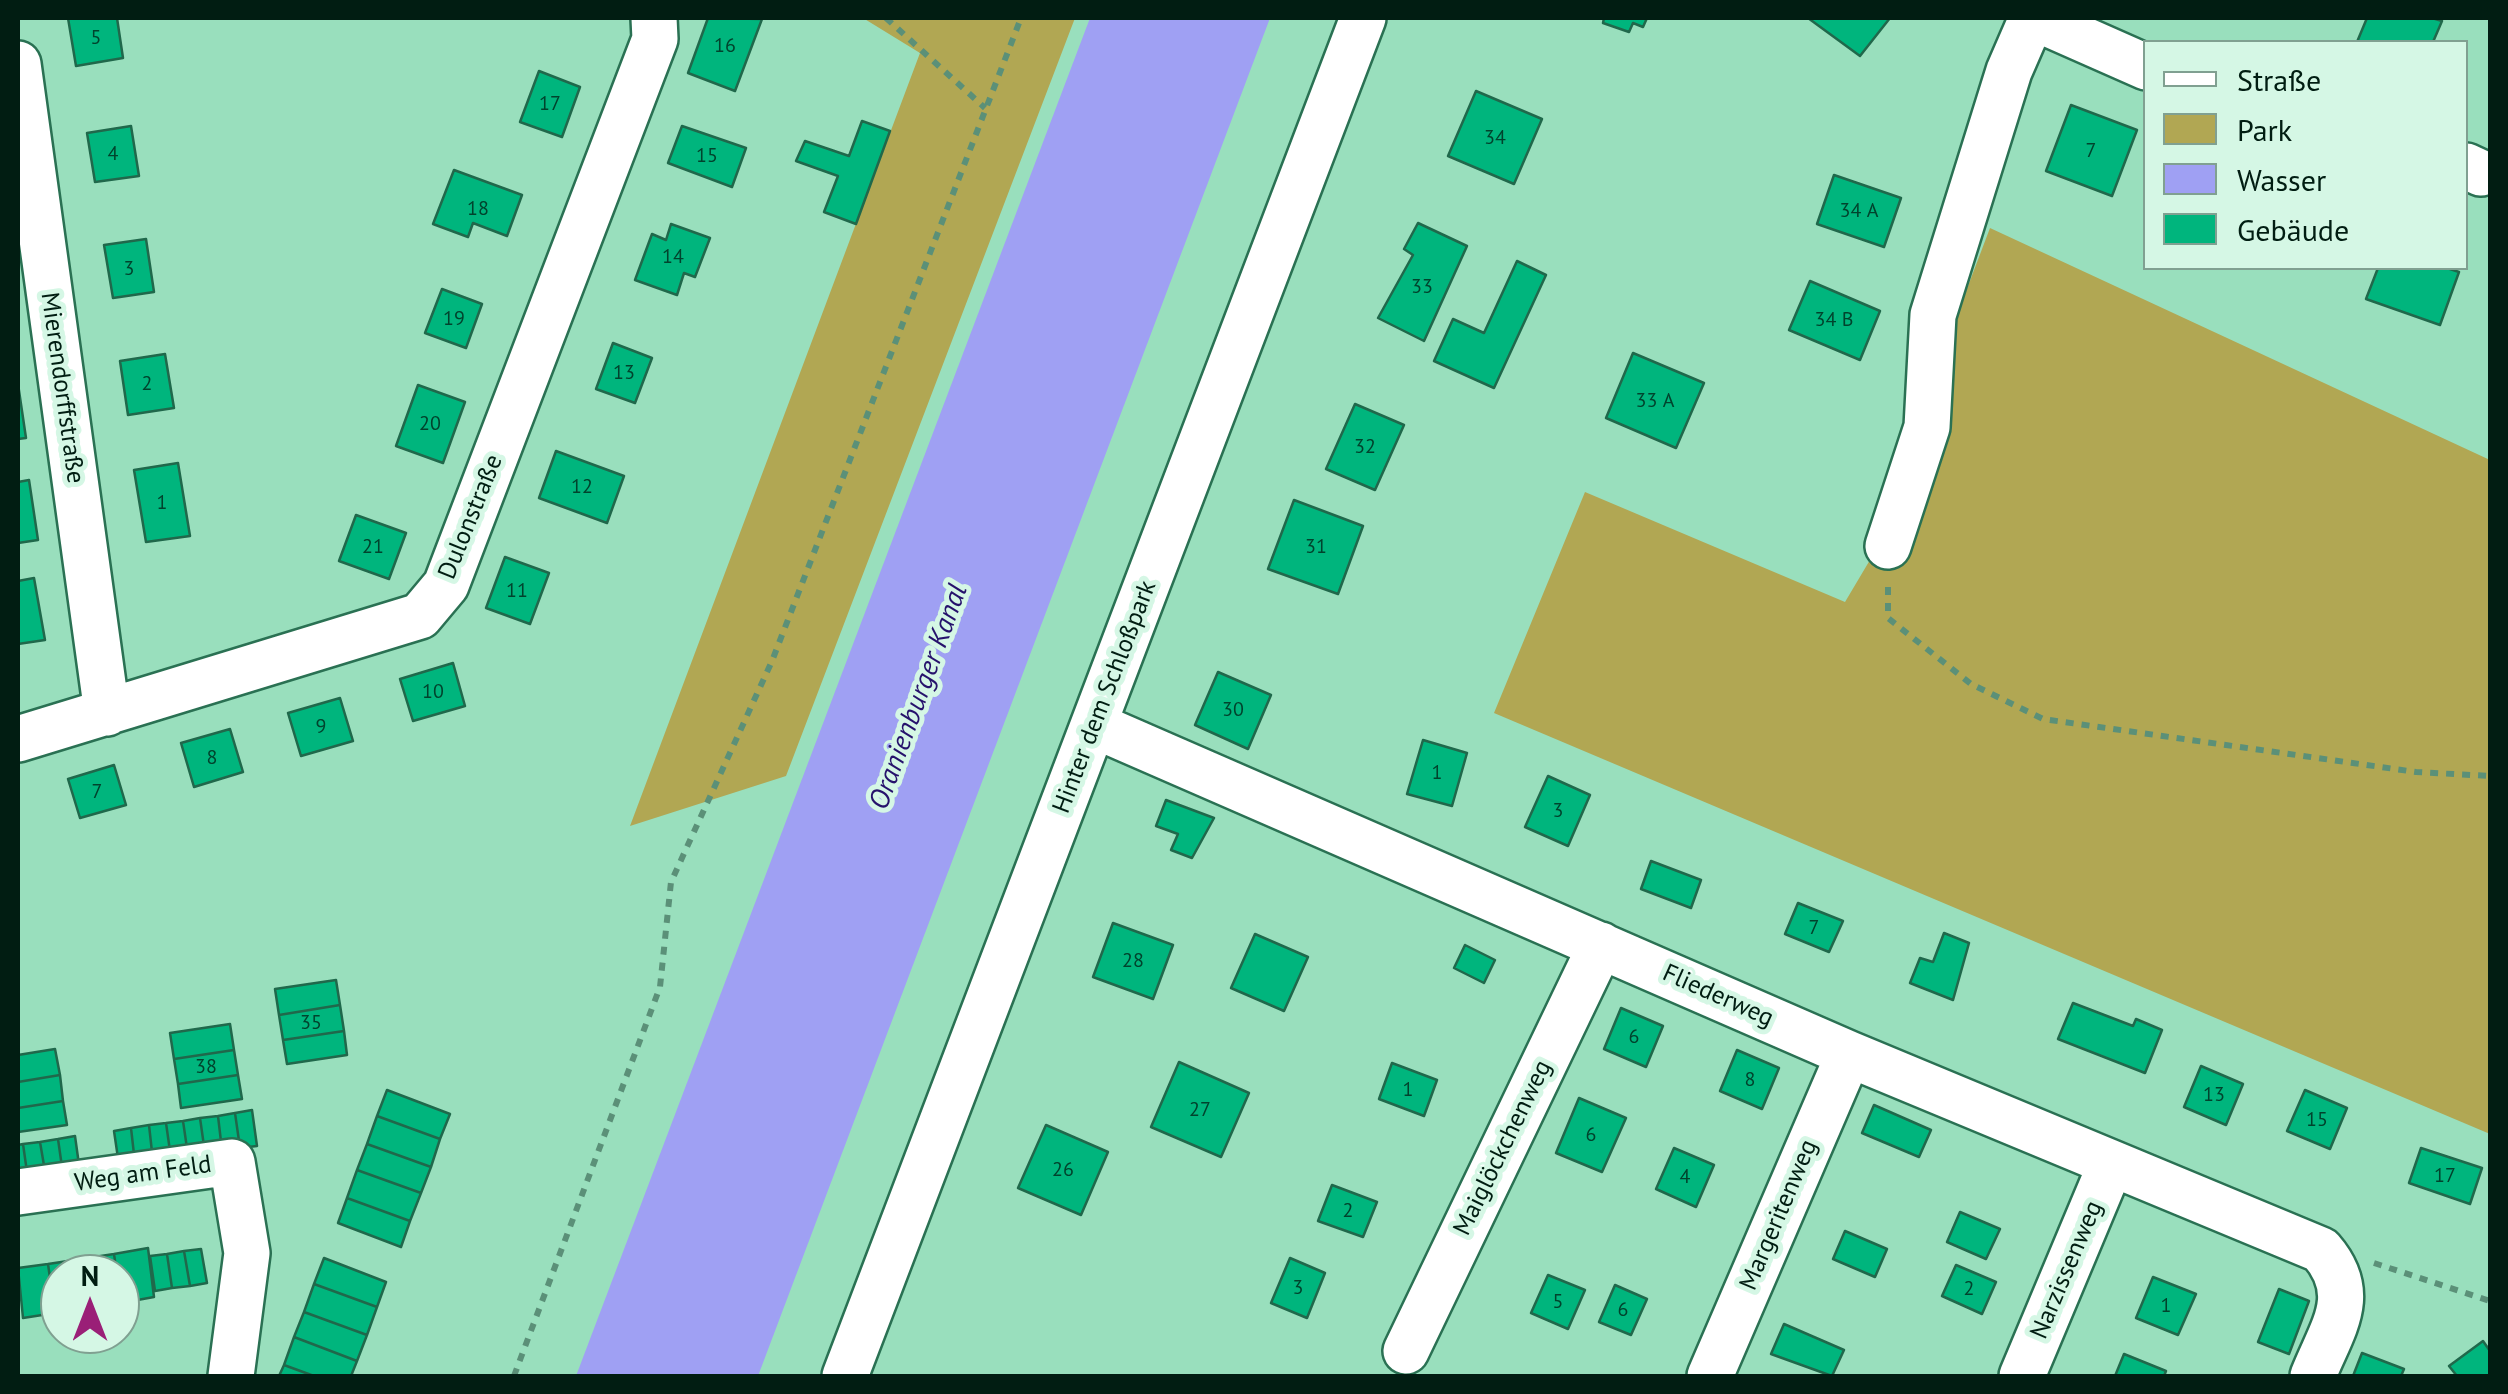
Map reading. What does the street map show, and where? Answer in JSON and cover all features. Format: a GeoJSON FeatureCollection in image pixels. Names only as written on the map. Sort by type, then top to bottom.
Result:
{"type":"FeatureCollection","features":[{"type":"Feature","properties":{"kind":"street","name":"Dulonstraße"},"geometry":{"type":"LineString","coordinates":[[18,739],[420,616],[446,585],[655,39],[654,18]]}},
{"type":"Feature","properties":{"kind":"street","name":"Hinter dem Schloßpark"},"geometry":{"type":"LineString","coordinates":[[845,1376],[1364,18]]}},
{"type":"Feature","properties":{"kind":"street"},"geometry":{"type":"LineString","coordinates":[[1888,546],[1927,427],[1933,315],[2009,71],[2033,18],[2143,66]]}},
{"type":"Feature","properties":{"kind":"street","name":"Mierendorffstraße"},"geometry":{"type":"LineString","coordinates":[[18,64],[107,713]]}},
{"type":"Feature","properties":{"kind":"street","name":"Fliederweg"},"geometry":{"type":"LineString","coordinates":[[1094,724],[1849,1054],[2321,1250],[2338,1270]]}},
{"type":"Feature","properties":{"kind":"street","name":"Maiglöckchenweg"},"geometry":{"type":"LineString","coordinates":[[1406,1351],[1600,945]]}},
{"type":"Feature","properties":{"kind":"street","name":"Margeritenweg"},"geometry":{"type":"LineString","coordinates":[[1710,1376],[1849,1054]]}},
{"type":"Feature","properties":{"kind":"street","name":"Weg am Feld"},"geometry":{"type":"LineString","coordinates":[[18,1192],[232,1162],[247,1253],[231,1376]]}},
{"type":"Feature","properties":{"kind":"street","name":"Narzissenweg"},"geometry":{"type":"LineString","coordinates":[[2022,1376],[2111,1164]]}},
{"type":"Feature","properties":{"kind":"street"},"geometry":{"type":"LineString","coordinates":[[2313,1376],[2344,1299],[2338,1270]]}},
{"type":"Feature","properties":{"kind":"path"},"geometry":{"type":"LineString","coordinates":[[886,18],[985,108]]}},
{"type":"Feature","properties":{"kind":"path"},"geometry":{"type":"LineString","coordinates":[[514,1376],[660,986],[672,882],[772,661],[1020,18]]}},
{"type":"Feature","properties":{"kind":"path"},"geometry":{"type":"LineString","coordinates":[[1888,546],[1888,618],[1971,684],[2043,719],[2416,772],[2490,776]]}},
{"type":"Feature","properties":{"kind":"path"},"geometry":{"type":"LineString","coordinates":[[2338,1270],[2374,1263],[2490,1301]]}},
{"type":"Feature","properties":{"kind":"green space"},"geometry":{"type":"Polygon","coordinates":[[[863,18],[1075,18],[786,776],[630,826],[920,53],[863,18]]]}},
{"type":"Feature","properties":{"kind":"green space"},"geometry":{"type":"Polygon","coordinates":[[[1990,228],[2490,460],[2490,1134],[1494,713],[1585,492],[1845,602],[1949,427],[1943,352],[1990,228]]]}},
{"type":"Feature","properties":{"kind":"water","name":"Oranienburger Kanal"},"geometry":{"type":"Polygon","coordinates":[[[1090,18],[1270,18],[758,1376],[576,1376],[1090,18]]]}},
{"type":"Feature","properties":{"kind":"building"},"geometry":{"type":"Polygon","coordinates":[[[68,18],[117,18],[123,58],[76,66],[68,18]]]}},
{"type":"Feature","properties":{"kind":"building"},"geometry":{"type":"Polygon","coordinates":[[[708,18],[762,19],[735,91],[688,73],[708,18]]]}},
{"type":"Feature","properties":{"kind":"building"},"geometry":{"type":"Polygon","coordinates":[[[1604,18],[1647,18],[1643,27],[1633,23],[1629,32],[1603,23],[1604,18]]]}},
{"type":"Feature","properties":{"kind":"building"},"geometry":{"type":"Polygon","coordinates":[[[1808,18],[1890,18],[1860,56],[1808,18]]]}},
{"type":"Feature","properties":{"kind":"building"},"geometry":{"type":"Polygon","coordinates":[[[2367,18],[2442,21],[2434,40],[2358,40],[2367,18]]]}},
{"type":"Feature","properties":{"kind":"building"},"geometry":{"type":"Polygon","coordinates":[[[539,71],[580,87],[562,137],[520,122],[539,71]]]}},
{"type":"Feature","properties":{"kind":"building"},"geometry":{"type":"Polygon","coordinates":[[[1476,91],[1542,119],[1514,184],[1448,156],[1476,91]]]}},
{"type":"Feature","properties":{"kind":"building"},"geometry":{"type":"Polygon","coordinates":[[[2071,105],[2137,130],[2112,196],[2046,171],[2071,105]]]}},
{"type":"Feature","properties":{"kind":"building"},"geometry":{"type":"Polygon","coordinates":[[[862,121],[890,131],[856,224],[824,212],[838,176],[796,161],[805,141],[849,156],[862,121]]]}},
{"type":"Feature","properties":{"kind":"building"},"geometry":{"type":"Polygon","coordinates":[[[131,126],[139,176],[95,182],[87,133],[131,126]]]}},
{"type":"Feature","properties":{"kind":"building"},"geometry":{"type":"Polygon","coordinates":[[[682,126],[746,148],[732,187],[668,163],[682,126]]]}},
{"type":"Feature","properties":{"kind":"building"},"geometry":{"type":"Polygon","coordinates":[[[454,170],[522,195],[507,236],[473,223],[468,237],[433,224],[454,170]]]}},
{"type":"Feature","properties":{"kind":"building"},"geometry":{"type":"Polygon","coordinates":[[[1834,175],[1901,198],[1884,247],[1817,224],[1834,175]]]}},
{"type":"Feature","properties":{"kind":"building"},"geometry":{"type":"Polygon","coordinates":[[[1418,223],[1467,246],[1424,341],[1378,318],[1413,255],[1404,249],[1418,223]]]}},
{"type":"Feature","properties":{"kind":"building"},"geometry":{"type":"Polygon","coordinates":[[[671,224],[710,238],[695,277],[684,273],[677,295],[635,280],[652,234],[666,240],[671,224]]]}},
{"type":"Feature","properties":{"kind":"building"},"geometry":{"type":"Polygon","coordinates":[[[146,239],[154,292],[113,298],[104,245],[146,239]]]}},
{"type":"Feature","properties":{"kind":"building"},"geometry":{"type":"Polygon","coordinates":[[[1517,261],[1546,275],[1494,388],[1434,361],[1453,319],[1484,333],[1517,261]]]}},
{"type":"Feature","properties":{"kind":"building"},"geometry":{"type":"Polygon","coordinates":[[[2377,270],[2459,272],[2440,325],[2366,299],[2377,270]]]}},
{"type":"Feature","properties":{"kind":"building"},"geometry":{"type":"Polygon","coordinates":[[[1810,281],[1880,311],[1860,360],[1789,330],[1810,281]]]}},
{"type":"Feature","properties":{"kind":"building"},"geometry":{"type":"Polygon","coordinates":[[[442,289],[482,304],[466,348],[425,333],[442,289]]]}},
{"type":"Feature","properties":{"kind":"building"},"geometry":{"type":"Polygon","coordinates":[[[613,343],[652,358],[635,403],[596,389],[613,343]]]}},
{"type":"Feature","properties":{"kind":"building"},"geometry":{"type":"Polygon","coordinates":[[[1633,353],[1704,383],[1676,448],[1606,418],[1633,353]]]}},
{"type":"Feature","properties":{"kind":"building"},"geometry":{"type":"Polygon","coordinates":[[[165,354],[174,408],[128,415],[120,361],[165,354]]]}},
{"type":"Feature","properties":{"kind":"building"},"geometry":{"type":"Polygon","coordinates":[[[18,384],[26,438],[18,439],[18,384]]]}},
{"type":"Feature","properties":{"kind":"building"},"geometry":{"type":"Polygon","coordinates":[[[418,385],[465,402],[443,463],[396,446],[418,385]]]}},
{"type":"Feature","properties":{"kind":"building"},"geometry":{"type":"Polygon","coordinates":[[[1355,404],[1404,425],[1375,490],[1326,469],[1355,404]]]}},
{"type":"Feature","properties":{"kind":"building"},"geometry":{"type":"Polygon","coordinates":[[[556,451],[624,476],[607,523],[539,498],[556,451]]]}},
{"type":"Feature","properties":{"kind":"building"},"geometry":{"type":"Polygon","coordinates":[[[178,463],[190,536],[146,542],[134,470],[178,463]]]}},
{"type":"Feature","properties":{"kind":"building"},"geometry":{"type":"Polygon","coordinates":[[[29,480],[38,540],[18,543],[18,482],[29,480]]]}},
{"type":"Feature","properties":{"kind":"building"},"geometry":{"type":"Polygon","coordinates":[[[1294,500],[1363,526],[1338,594],[1268,569],[1294,500]]]}},
{"type":"Feature","properties":{"kind":"building"},"geometry":{"type":"Polygon","coordinates":[[[356,515],[406,533],[389,579],[339,561],[356,515]]]}},
{"type":"Feature","properties":{"kind":"building"},"geometry":{"type":"Polygon","coordinates":[[[505,557],[549,573],[530,624],[486,608],[505,557]]]}},
{"type":"Feature","properties":{"kind":"building"},"geometry":{"type":"Polygon","coordinates":[[[34,578],[45,640],[18,644],[18,581],[34,578]]]}},
{"type":"Feature","properties":{"kind":"building"},"geometry":{"type":"Polygon","coordinates":[[[453,663],[465,706],[413,721],[400,679],[453,663]]]}},
{"type":"Feature","properties":{"kind":"building"},"geometry":{"type":"Polygon","coordinates":[[[1218,672],[1271,695],[1248,749],[1195,725],[1218,672]]]}},
{"type":"Feature","properties":{"kind":"building"},"geometry":{"type":"Polygon","coordinates":[[[340,698],[353,741],[301,756],[288,713],[340,698]]]}},
{"type":"Feature","properties":{"kind":"building"},"geometry":{"type":"Polygon","coordinates":[[[230,729],[243,772],[194,787],[181,743],[230,729]]]}},
{"type":"Feature","properties":{"kind":"building"},"geometry":{"type":"Polygon","coordinates":[[[1423,740],[1467,753],[1452,806],[1407,794],[1423,740]]]}},
{"type":"Feature","properties":{"kind":"building"},"geometry":{"type":"Polygon","coordinates":[[[114,765],[126,805],[80,818],[68,779],[114,765]]]}},
{"type":"Feature","properties":{"kind":"building"},"geometry":{"type":"Polygon","coordinates":[[[1548,776],[1590,795],[1568,846],[1525,827],[1548,776]]]}},
{"type":"Feature","properties":{"kind":"building"},"geometry":{"type":"Polygon","coordinates":[[[1166,800],[1214,818],[1192,858],[1171,850],[1178,834],[1156,826],[1166,800]]]}},
{"type":"Feature","properties":{"kind":"building"},"geometry":{"type":"Polygon","coordinates":[[[1651,861],[1701,880],[1691,908],[1641,889],[1651,861]]]}},
{"type":"Feature","properties":{"kind":"building"},"geometry":{"type":"Polygon","coordinates":[[[1798,903],[1843,921],[1829,952],[1785,934],[1798,903]]]}},
{"type":"Feature","properties":{"kind":"building"},"geometry":{"type":"Polygon","coordinates":[[[1113,923],[1173,945],[1153,999],[1093,977],[1113,923]]]}},
{"type":"Feature","properties":{"kind":"building"},"geometry":{"type":"Polygon","coordinates":[[[1944,933],[1969,943],[1953,1000],[1910,983],[1920,958],[1933,962],[1944,933]]]}},
{"type":"Feature","properties":{"kind":"building"},"geometry":{"type":"Polygon","coordinates":[[[1255,934],[1308,957],[1284,1011],[1231,988],[1255,934]]]}},
{"type":"Feature","properties":{"kind":"building"},"geometry":{"type":"Polygon","coordinates":[[[1465,945],[1495,960],[1484,983],[1454,968],[1465,945]]]}},
{"type":"Feature","properties":{"kind":"building"},"geometry":{"type":"Polygon","coordinates":[[[336,980],[340,1005],[279,1015],[275,989],[336,980]]]}},
{"type":"Feature","properties":{"kind":"building"},"geometry":{"type":"Polygon","coordinates":[[[2073,1003],[2133,1026],[2136,1019],[2162,1030],[2145,1073],[2058,1039],[2073,1003]]]}},
{"type":"Feature","properties":{"kind":"building"},"geometry":{"type":"Polygon","coordinates":[[[340,1005],[344,1031],[283,1040],[279,1015],[340,1005]]]}},
{"type":"Feature","properties":{"kind":"building"},"geometry":{"type":"Polygon","coordinates":[[[1621,1008],[1663,1026],[1646,1067],[1604,1049],[1621,1008]]]}},
{"type":"Feature","properties":{"kind":"building"},"geometry":{"type":"Polygon","coordinates":[[[230,1024],[234,1050],[174,1059],[170,1033],[230,1024]]]}},
{"type":"Feature","properties":{"kind":"building"},"geometry":{"type":"Polygon","coordinates":[[[344,1031],[347,1055],[287,1064],[283,1040],[344,1031]]]}},
{"type":"Feature","properties":{"kind":"building"},"geometry":{"type":"Polygon","coordinates":[[[55,1049],[60,1075],[18,1082],[18,1055],[55,1049]]]}},
{"type":"Feature","properties":{"kind":"building"},"geometry":{"type":"Polygon","coordinates":[[[234,1050],[238,1075],[178,1084],[174,1059],[234,1050]]]}},
{"type":"Feature","properties":{"kind":"building"},"geometry":{"type":"Polygon","coordinates":[[[1737,1050],[1779,1068],[1762,1109],[1720,1091],[1737,1050]]]}},
{"type":"Feature","properties":{"kind":"building"},"geometry":{"type":"Polygon","coordinates":[[[1179,1062],[1249,1093],[1221,1157],[1151,1127],[1179,1062]]]}},
{"type":"Feature","properties":{"kind":"building"},"geometry":{"type":"Polygon","coordinates":[[[1392,1063],[1437,1080],[1424,1116],[1379,1099],[1392,1063]]]}},
{"type":"Feature","properties":{"kind":"building"},"geometry":{"type":"Polygon","coordinates":[[[2201,1066],[2243,1084],[2226,1125],[2184,1107],[2201,1066]]]}},
{"type":"Feature","properties":{"kind":"building"},"geometry":{"type":"Polygon","coordinates":[[[60,1075],[63,1101],[18,1108],[18,1082],[60,1075]]]}},
{"type":"Feature","properties":{"kind":"building"},"geometry":{"type":"Polygon","coordinates":[[[238,1075],[242,1099],[181,1108],[178,1084],[238,1075]]]}},
{"type":"Feature","properties":{"kind":"building"},"geometry":{"type":"Polygon","coordinates":[[[387,1090],[450,1114],[440,1139],[377,1116],[387,1090]]]}},
{"type":"Feature","properties":{"kind":"building"},"geometry":{"type":"Polygon","coordinates":[[[2305,1090],[2347,1108],[2330,1149],[2287,1131],[2305,1090]]]}},
{"type":"Feature","properties":{"kind":"building"},"geometry":{"type":"Polygon","coordinates":[[[1579,1098],[1626,1118],[1602,1172],[1556,1153],[1579,1098]]]}},
{"type":"Feature","properties":{"kind":"building"},"geometry":{"type":"Polygon","coordinates":[[[63,1101],[67,1125],[18,1132],[18,1108],[63,1101]]]}},
{"type":"Feature","properties":{"kind":"building"},"geometry":{"type":"Polygon","coordinates":[[[1874,1105],[1931,1130],[1919,1157],[1862,1133],[1874,1105]]]}},
{"type":"Feature","properties":{"kind":"building"},"geometry":{"type":"Polygon","coordinates":[[[252,1110],[257,1146],[240,1148],[235,1113],[252,1110]]]}},
{"type":"Feature","properties":{"kind":"building"},"geometry":{"type":"Polygon","coordinates":[[[235,1113],[240,1148],[222,1150],[218,1116],[235,1113]]]}},
{"type":"Feature","properties":{"kind":"building"},"geometry":{"type":"Polygon","coordinates":[[[218,1116],[222,1150],[205,1153],[200,1118],[218,1116]]]}},
{"type":"Feature","properties":{"kind":"building"},"geometry":{"type":"Polygon","coordinates":[[[377,1116],[440,1139],[431,1167],[367,1144],[377,1116]]]}},
{"type":"Feature","properties":{"kind":"building"},"geometry":{"type":"Polygon","coordinates":[[[200,1118],[205,1153],[188,1155],[183,1121],[200,1118]]]}},
{"type":"Feature","properties":{"kind":"building"},"geometry":{"type":"Polygon","coordinates":[[[183,1121],[188,1155],[171,1158],[166,1123],[183,1121]]]}},
{"type":"Feature","properties":{"kind":"building"},"geometry":{"type":"Polygon","coordinates":[[[166,1123],[171,1158],[153,1161],[149,1125],[166,1123]]]}},
{"type":"Feature","properties":{"kind":"building"},"geometry":{"type":"Polygon","coordinates":[[[149,1125],[153,1161],[135,1163],[131,1128],[149,1125]]]}},
{"type":"Feature","properties":{"kind":"building"},"geometry":{"type":"Polygon","coordinates":[[[1046,1125],[1108,1152],[1081,1215],[1018,1188],[1046,1125]]]}},
{"type":"Feature","properties":{"kind":"building"},"geometry":{"type":"Polygon","coordinates":[[[131,1128],[135,1163],[119,1165],[114,1131],[131,1128]]]}},
{"type":"Feature","properties":{"kind":"building"},"geometry":{"type":"Polygon","coordinates":[[[75,1136],[80,1172],[63,1174],[58,1139],[75,1136]]]}},
{"type":"Feature","properties":{"kind":"building"},"geometry":{"type":"Polygon","coordinates":[[[58,1139],[63,1174],[46,1177],[40,1142],[58,1139]]]}},
{"type":"Feature","properties":{"kind":"building"},"geometry":{"type":"Polygon","coordinates":[[[40,1142],[46,1177],[28,1179],[23,1144],[40,1142]]]}},
{"type":"Feature","properties":{"kind":"building"},"geometry":{"type":"Polygon","coordinates":[[[23,1144],[28,1179],[18,1180],[18,1145],[23,1144]]]}},
{"type":"Feature","properties":{"kind":"building"},"geometry":{"type":"Polygon","coordinates":[[[367,1144],[431,1167],[421,1193],[357,1170],[367,1144]]]}},
{"type":"Feature","properties":{"kind":"building"},"geometry":{"type":"Polygon","coordinates":[[[1674,1148],[1714,1165],[1696,1207],[1656,1189],[1674,1148]]]}},
{"type":"Feature","properties":{"kind":"building"},"geometry":{"type":"Polygon","coordinates":[[[2421,1148],[2482,1168],[2470,1204],[2409,1183],[2421,1148]]]}},
{"type":"Feature","properties":{"kind":"building"},"geometry":{"type":"Polygon","coordinates":[[[357,1170],[421,1193],[410,1221],[347,1198],[357,1170]]]}},
{"type":"Feature","properties":{"kind":"building"},"geometry":{"type":"Polygon","coordinates":[[[1332,1185],[1377,1202],[1363,1237],[1318,1221],[1332,1185]]]}},
{"type":"Feature","properties":{"kind":"building"},"geometry":{"type":"Polygon","coordinates":[[[347,1198],[410,1221],[401,1247],[338,1223],[347,1198]]]}},
{"type":"Feature","properties":{"kind":"building"},"geometry":{"type":"Polygon","coordinates":[[[1960,1212],[2000,1229],[1986,1259],[1947,1242],[1960,1212]]]}},
{"type":"Feature","properties":{"kind":"building"},"geometry":{"type":"Polygon","coordinates":[[[1845,1231],[1887,1249],[1875,1277],[1833,1259],[1845,1231]]]}},
{"type":"Feature","properties":{"kind":"building"},"geometry":{"type":"Polygon","coordinates":[[[148,1248],[154,1297],[140,1300],[140,1254],[114,1254],[148,1248]]]}},
{"type":"Feature","properties":{"kind":"building"},"geometry":{"type":"Polygon","coordinates":[[[201,1249],[207,1283],[190,1286],[184,1251],[201,1249]]]}},
{"type":"Feature","properties":{"kind":"building"},"geometry":{"type":"Polygon","coordinates":[[[184,1251],[190,1286],[172,1288],[167,1254],[184,1251]]]}},
{"type":"Feature","properties":{"kind":"building"},"geometry":{"type":"Polygon","coordinates":[[[167,1254],[172,1288],[155,1291],[150,1256],[167,1254]]]}},
{"type":"Feature","properties":{"kind":"building"},"geometry":{"type":"Polygon","coordinates":[[[324,1258],[386,1282],[377,1307],[314,1284],[324,1258]]]}},
{"type":"Feature","properties":{"kind":"building"},"geometry":{"type":"Polygon","coordinates":[[[1290,1258],[1325,1273],[1307,1318],[1271,1303],[1290,1258]]]}},
{"type":"Feature","properties":{"kind":"building"},"geometry":{"type":"Polygon","coordinates":[[[40,1265],[40,1315],[23,1318],[18,1268],[40,1265]]]}},
{"type":"Feature","properties":{"kind":"building"},"geometry":{"type":"Polygon","coordinates":[[[1956,1265],[1996,1282],[1982,1314],[1942,1296],[1956,1265]]]}},
{"type":"Feature","properties":{"kind":"building"},"geometry":{"type":"Polygon","coordinates":[[[1548,1275],[1585,1290],[1568,1329],[1531,1313],[1548,1275]]]}},
{"type":"Feature","properties":{"kind":"building"},"geometry":{"type":"Polygon","coordinates":[[[2153,1277],[2196,1294],[2178,1335],[2136,1318],[2153,1277]]]}},
{"type":"Feature","properties":{"kind":"building"},"geometry":{"type":"Polygon","coordinates":[[[314,1284],[377,1307],[367,1335],[304,1312],[314,1284]]]}},
{"type":"Feature","properties":{"kind":"building"},"geometry":{"type":"Polygon","coordinates":[[[1615,1285],[1647,1299],[1631,1335],[1599,1322],[1615,1285]]]}},
{"type":"Feature","properties":{"kind":"building"},"geometry":{"type":"Polygon","coordinates":[[[2279,1289],[2309,1301],[2289,1354],[2258,1342],[2279,1289]]]}},
{"type":"Feature","properties":{"kind":"building"},"geometry":{"type":"Polygon","coordinates":[[[304,1312],[367,1335],[357,1361],[294,1337],[304,1312]]]}},
{"type":"Feature","properties":{"kind":"building"},"geometry":{"type":"Polygon","coordinates":[[[1784,1324],[1844,1350],[1832,1376],[1771,1354],[1784,1324]]]}},
{"type":"Feature","properties":{"kind":"building"},"geometry":{"type":"Polygon","coordinates":[[[294,1337],[357,1361],[351,1376],[314,1376],[284,1365],[294,1337]]]}},
{"type":"Feature","properties":{"kind":"building"},"geometry":{"type":"Polygon","coordinates":[[[2483,1341],[2490,1351],[2490,1376],[2457,1376],[2449,1366],[2483,1341]]]}},
{"type":"Feature","properties":{"kind":"building"},"geometry":{"type":"Polygon","coordinates":[[[2362,1353],[2404,1369],[2401,1376],[2353,1376],[2362,1353]]]}},
{"type":"Feature","properties":{"kind":"building"},"geometry":{"type":"Polygon","coordinates":[[[2124,1354],[2166,1371],[2164,1376],[2115,1376],[2124,1354]]]}},
{"type":"Feature","properties":{"kind":"building"},"geometry":{"type":"Polygon","coordinates":[[[284,1365],[314,1376],[279,1376],[284,1365]]]}}]}
